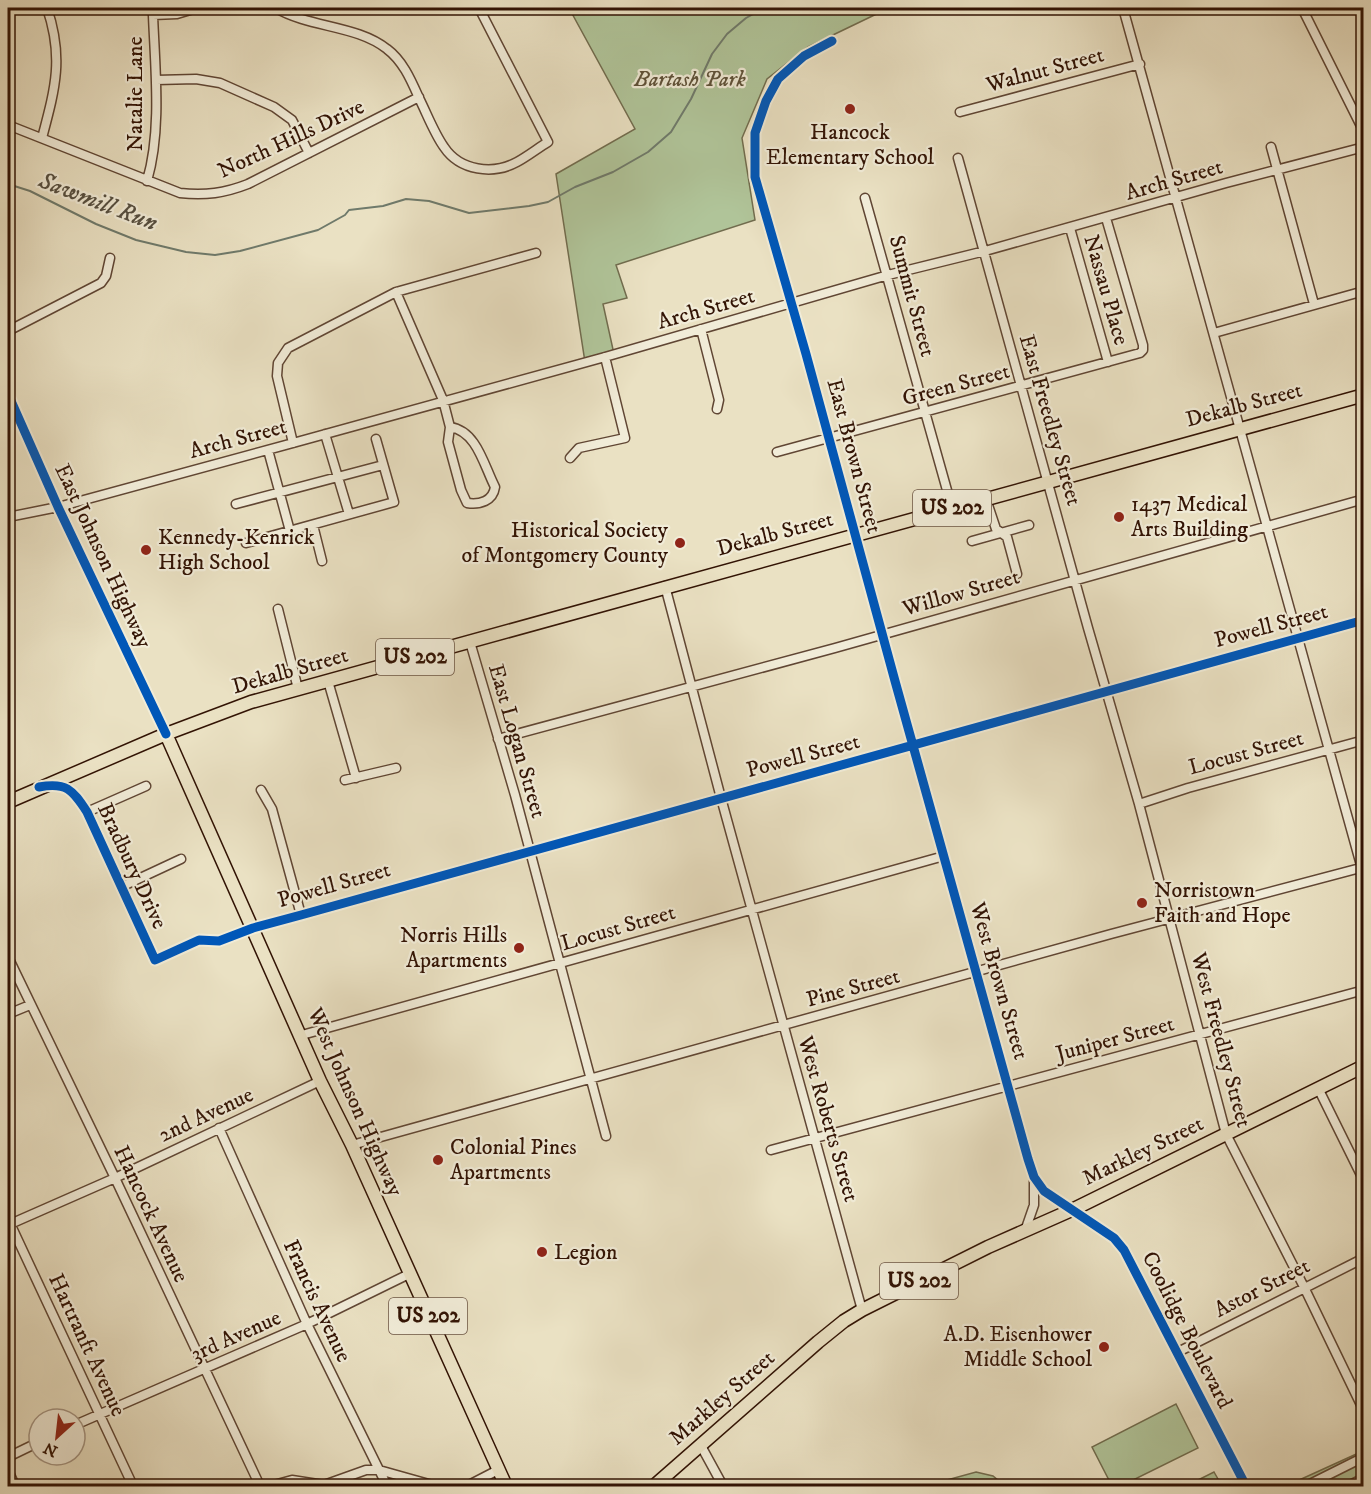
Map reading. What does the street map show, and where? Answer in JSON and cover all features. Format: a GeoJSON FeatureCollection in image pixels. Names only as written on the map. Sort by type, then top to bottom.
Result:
{"type":"FeatureCollection","features":[{"type":"Feature","properties":{"kind":"highway","name":"Dekalb Street"},"geometry":{"type":"LineString","coordinates":[[166,734],[250,702],[1364,395]]}},
{"type":"Feature","properties":{"kind":"highway","name":"West Johnson Highway"},"geometry":{"type":"LineString","coordinates":[[166,734],[302,1035],[320,1081],[352,1146],[506,1486]]}},
{"type":"Feature","properties":{"kind":"highway","name":"US 202"},"geometry":{"type":"LineString","coordinates":[[8,802],[166,734]]}},
{"type":"Feature","properties":{"kind":"highway","name":"Markley Street"},"geometry":{"type":"LineString","coordinates":[[654,1486],[818,1342],[862,1310],[988,1247],[1074,1209],[1364,1066]]}},
{"type":"Feature","properties":{"kind":"street"},"geometry":{"type":"LineString","coordinates":[[42,138],[57,74],[52,21],[47,8]]}},
{"type":"Feature","properties":{"kind":"street"},"geometry":{"type":"LineString","coordinates":[[152,11],[177,14],[197,8]]}},
{"type":"Feature","properties":{"kind":"street"},"geometry":{"type":"LineString","coordinates":[[276,8],[305,21],[376,41],[390,51],[402,65],[444,148],[457,162],[486,170],[501,169],[516,163],[548,142],[479,8]]}},
{"type":"Feature","properties":{"kind":"street"},"geometry":{"type":"LineString","coordinates":[[1123,8],[1363,870]]}},
{"type":"Feature","properties":{"kind":"street"},"geometry":{"type":"LineString","coordinates":[[1302,8],[1364,132]]}},
{"type":"Feature","properties":{"kind":"street","name":"Natalie Lane"},"geometry":{"type":"LineString","coordinates":[[147,181],[154,156],[156,80],[152,11]]}},
{"type":"Feature","properties":{"kind":"street","name":"East Brown Street"},"geometry":{"type":"LineString","coordinates":[[832,40],[804,56],[778,79],[766,101],[754,133],[755,177],[914,746]]}},
{"type":"Feature","properties":{"kind":"street","name":"Walnut Street"},"geometry":{"type":"LineString","coordinates":[[960,112],[1140,64]]}},
{"type":"Feature","properties":{"kind":"street"},"geometry":{"type":"LineString","coordinates":[[156,80],[196,79],[220,83],[274,107],[292,120],[309,153]]}},
{"type":"Feature","properties":{"kind":"street","name":"North Hills Drive"},"geometry":{"type":"LineString","coordinates":[[8,125],[147,181],[187,194],[227,192],[419,97]]}},
{"type":"Feature","properties":{"kind":"street"},"geometry":{"type":"LineString","coordinates":[[1271,147],[1314,304]]}},
{"type":"Feature","properties":{"kind":"street","name":"Arch Street"},"geometry":{"type":"LineString","coordinates":[[8,517],[58,507],[268,450],[605,357],[888,275],[985,251],[1364,147]]}},
{"type":"Feature","properties":{"kind":"street","name":"East Freedley Street"},"geometry":{"type":"LineString","coordinates":[[958,158],[1106,692]]}},
{"type":"Feature","properties":{"kind":"street","name":"Summit Street"},"geometry":{"type":"LineString","coordinates":[[865,198],[952,508]]}},
{"type":"Feature","properties":{"kind":"street","name":"Green Street"},"geometry":{"type":"LineString","coordinates":[[777,452],[1108,362],[1143,350],[1106,218]]}},
{"type":"Feature","properties":{"kind":"street","name":"Nassau Place"},"geometry":{"type":"LineString","coordinates":[[1070,228],[1108,362]]}},
{"type":"Feature","properties":{"kind":"street"},"geometry":{"type":"LineString","coordinates":[[293,443],[278,376],[280,357],[288,348],[396,292],[536,254]]}},
{"type":"Feature","properties":{"kind":"street"},"geometry":{"type":"LineString","coordinates":[[8,331],[101,283],[106,276],[110,258]]}},
{"type":"Feature","properties":{"kind":"street"},"geometry":{"type":"LineString","coordinates":[[1214,333],[1364,291]]}},
{"type":"Feature","properties":{"kind":"street"},"geometry":{"type":"LineString","coordinates":[[396,292],[443,400],[450,428],[448,442],[460,490],[467,503],[476,504],[487,500],[494,493],[495,487],[472,439],[459,429],[450,428]]}},
{"type":"Feature","properties":{"kind":"street"},"geometry":{"type":"LineString","coordinates":[[701,329],[719,400],[717,409]]}},
{"type":"Feature","properties":{"kind":"street"},"geometry":{"type":"LineString","coordinates":[[570,458],[579,448],[625,438],[605,357]]}},
{"type":"Feature","properties":{"kind":"street","name":"East Johnson Highway"},"geometry":{"type":"LineString","coordinates":[[8,394],[58,507],[166,734]]}},
{"type":"Feature","properties":{"kind":"street"},"geometry":{"type":"LineString","coordinates":[[325,434],[349,514]]}},
{"type":"Feature","properties":{"kind":"street"},"geometry":{"type":"LineString","coordinates":[[246,543],[394,502],[376,439]]}},
{"type":"Feature","properties":{"kind":"street"},"geometry":{"type":"LineString","coordinates":[[268,450],[290,531]]}},
{"type":"Feature","properties":{"kind":"street"},"geometry":{"type":"LineString","coordinates":[[236,504],[383,465]]}},
{"type":"Feature","properties":{"kind":"street"},"geometry":{"type":"LineString","coordinates":[[986,499],[996,529],[1007,537],[1017,574]]}},
{"type":"Feature","properties":{"kind":"street","name":"Willow Street"},"geometry":{"type":"LineString","coordinates":[[498,739],[1364,499]]}},
{"type":"Feature","properties":{"kind":"street"},"geometry":{"type":"LineString","coordinates":[[313,525],[322,561]]}},
{"type":"Feature","properties":{"kind":"street"},"geometry":{"type":"LineString","coordinates":[[972,541],[1029,525]]}},
{"type":"Feature","properties":{"kind":"street","name":"West Roberts Street"},"geometry":{"type":"LineString","coordinates":[[665,586],[862,1310]]}},
{"type":"Feature","properties":{"kind":"street"},"geometry":{"type":"LineString","coordinates":[[278,609],[298,689]]}},
{"type":"Feature","properties":{"kind":"street","name":"Powell Street"},"geometry":{"type":"LineString","coordinates":[[253,928],[1364,620]]}},
{"type":"Feature","properties":{"kind":"street","name":"East Logan Street"},"geometry":{"type":"LineString","coordinates":[[471,642],[530,851],[606,1136]]}},
{"type":"Feature","properties":{"kind":"street"},"geometry":{"type":"LineString","coordinates":[[328,681],[356,778]]}},
{"type":"Feature","properties":{"kind":"street","name":"West Freedley Street"},"geometry":{"type":"LineString","coordinates":[[1106,692],[1139,804],[1226,1134],[1304,1287],[1364,1412]]}},
{"type":"Feature","properties":{"kind":"street","name":"Locust Street"},"geometry":{"type":"LineString","coordinates":[[1139,804],[1188,788],[1364,740]]}},
{"type":"Feature","properties":{"kind":"street","name":"West Brown Street"},"geometry":{"type":"LineString","coordinates":[[914,746],[1034,1177],[1044,1191],[1074,1209]]}},
{"type":"Feature","properties":{"kind":"street"},"geometry":{"type":"LineString","coordinates":[[345,780],[396,768]]}},
{"type":"Feature","properties":{"kind":"street","name":"Bradbury Drive"},"geometry":{"type":"LineString","coordinates":[[39,787],[57,784],[79,799],[155,960],[200,940],[219,942],[253,928]]}},
{"type":"Feature","properties":{"kind":"street"},"geometry":{"type":"LineString","coordinates":[[87,812],[146,786]]}},
{"type":"Feature","properties":{"kind":"street"},"geometry":{"type":"LineString","coordinates":[[261,790],[272,809],[302,915]]}},
{"type":"Feature","properties":{"kind":"street","name":"Locust Street"},"geometry":{"type":"LineString","coordinates":[[302,1035],[944,856]]}},
{"type":"Feature","properties":{"kind":"street"},"geometry":{"type":"LineString","coordinates":[[121,887],[181,859]]}},
{"type":"Feature","properties":{"kind":"street","name":"Pine Street"},"geometry":{"type":"LineString","coordinates":[[352,1146],[976,972],[1363,870]]}},
{"type":"Feature","properties":{"kind":"street","name":"Hancock Avenue"},"geometry":{"type":"LineString","coordinates":[[8,957],[260,1486]]}},
{"type":"Feature","properties":{"kind":"street","name":"Juniper Street"},"geometry":{"type":"LineString","coordinates":[[771,1150],[1364,990]]}},
{"type":"Feature","properties":{"kind":"street"},"geometry":{"type":"LineString","coordinates":[[8,1014],[30,1005]]}},
{"type":"Feature","properties":{"kind":"street","name":"2nd Avenue"},"geometry":{"type":"LineString","coordinates":[[8,1222],[115,1178],[320,1081]]}},
{"type":"Feature","properties":{"kind":"street"},"geometry":{"type":"LineString","coordinates":[[1318,1088],[1364,1181]]}},
{"type":"Feature","properties":{"kind":"street","name":"Francis Avenue"},"geometry":{"type":"LineString","coordinates":[[219,1128],[307,1324],[387,1486]]}},
{"type":"Feature","properties":{"kind":"street"},"geometry":{"type":"LineString","coordinates":[[1025,1231],[1034,1205],[1034,1177]]}},
{"type":"Feature","properties":{"kind":"street","name":"Coolidge Boulevard"},"geometry":{"type":"LineString","coordinates":[[1074,1209],[1114,1238],[1124,1250],[1246,1486]]}},
{"type":"Feature","properties":{"kind":"street","name":"Hartranft Avenue"},"geometry":{"type":"LineString","coordinates":[[8,1222],[133,1486]]}},
{"type":"Feature","properties":{"kind":"street","name":"Astor Street"},"geometry":{"type":"LineString","coordinates":[[1178,1352],[1364,1258]]}},
{"type":"Feature","properties":{"kind":"street","name":"3rd Avenue"},"geometry":{"type":"LineString","coordinates":[[87,1420],[307,1324],[409,1274]]}},
{"type":"Feature","properties":{"kind":"street"},"geometry":{"type":"LineString","coordinates":[[700,1444],[723,1486]]}},
{"type":"Feature","properties":{"kind":"street"},"geometry":{"type":"LineString","coordinates":[[8,1457],[27,1448]]}},
{"type":"Feature","properties":{"kind":"street"},"geometry":{"type":"LineString","coordinates":[[1306,1486],[1364,1457]]}},
{"type":"Feature","properties":{"kind":"street"},"geometry":{"type":"LineString","coordinates":[[8,1470],[15,1486]]}},
{"type":"Feature","properties":{"kind":"street"},"geometry":{"type":"LineString","coordinates":[[270,1486],[292,1480],[324,1485],[366,1470],[379,1470],[436,1486]]}},
{"type":"Feature","properties":{"kind":"street"},"geometry":{"type":"LineString","coordinates":[[467,1486],[498,1470]]}},
{"type":"Feature","properties":{"kind":"street"},"geometry":{"type":"LineString","coordinates":[[1348,1486],[1364,1478]]}},
{"type":"Feature","properties":{"kind":"green space","name":"Bartash Park"},"geometry":{"type":"Polygon","coordinates":[[[569,8],[889,8],[808,47],[767,79],[742,138],[755,220],[616,265],[627,298],[603,304],[614,354],[585,362],[556,174],[635,129],[569,8]]]}},
{"type":"Feature","properties":{"kind":"green space"},"geometry":{"type":"Polygon","coordinates":[[[1176,1404],[1198,1448],[1121,1486],[1112,1486],[1092,1447],[1176,1404]]]}},
{"type":"Feature","properties":{"kind":"green space"},"geometry":{"type":"Polygon","coordinates":[[[1363,1451],[1363,1486],[1286,1486],[1363,1451]]]}},
{"type":"Feature","properties":{"kind":"green space"},"geometry":{"type":"Polygon","coordinates":[[[976,1472],[993,1476],[1005,1486],[950,1486],[947,1480],[976,1472]]]}},
{"type":"Feature","properties":{"kind":"green space"},"geometry":{"type":"Polygon","coordinates":[[[1214,1472],[1222,1486],[1186,1486],[1214,1472]]]}},
{"type":"Feature","properties":{"kind":"waterway","name":"Sawmill Run"},"geometry":{"type":"LineString","coordinates":[[8,184],[30,191],[96,224],[136,240],[186,252],[215,255],[240,251],[318,230],[345,215],[349,210],[383,206],[406,199],[429,201],[469,213],[548,202],[575,187],[613,172],[648,152],[671,132],[691,99],[712,54],[727,34],[746,18],[764,8]]}},
{"type":"Feature","properties":{"kind":"cycle path"},"geometry":{"type":"LineString","coordinates":[[832,41],[804,56],[778,79],[766,101],[755,133],[755,177],[1028,1159],[1034,1177],[1044,1191],[1114,1238],[1124,1250],[1246,1486]]}},
{"type":"Feature","properties":{"kind":"cycle path"},"geometry":{"type":"LineString","coordinates":[[8,394],[58,507],[166,734]]}},
{"type":"Feature","properties":{"kind":"cycle path"},"geometry":{"type":"LineString","coordinates":[[39,787],[56,786],[68,789],[82,804],[155,960],[199,940],[219,941],[253,928],[1364,620]]}},
{"type":"Feature","properties":{"kind":"place","name":"Hancock Elementary School"},"geometry":{"type":"Point","coordinates":[850,109]}},
{"type":"Feature","properties":{"kind":"place","name":"1437 Medical Arts Building"},"geometry":{"type":"Point","coordinates":[1119,517]}},
{"type":"Feature","properties":{"kind":"place","name":"Historical Society of Montgomery County"},"geometry":{"type":"Point","coordinates":[680,543]}},
{"type":"Feature","properties":{"kind":"place","name":"Kennedy-Kenrick High School"},"geometry":{"type":"Point","coordinates":[146,550]}},
{"type":"Feature","properties":{"kind":"place","name":"Norristown Faith and Hope"},"geometry":{"type":"Point","coordinates":[1142,903]}},
{"type":"Feature","properties":{"kind":"place","name":"Norris Hills Apartments"},"geometry":{"type":"Point","coordinates":[519,948]}},
{"type":"Feature","properties":{"kind":"place","name":"Colonial Pines Apartments"},"geometry":{"type":"Point","coordinates":[438,1160]}},
{"type":"Feature","properties":{"kind":"place","name":"Legion"},"geometry":{"type":"Point","coordinates":[542,1252]}},
{"type":"Feature","properties":{"kind":"place","name":"A.D. Eisenhower Middle School"},"geometry":{"type":"Point","coordinates":[1104,1347]}}]}
